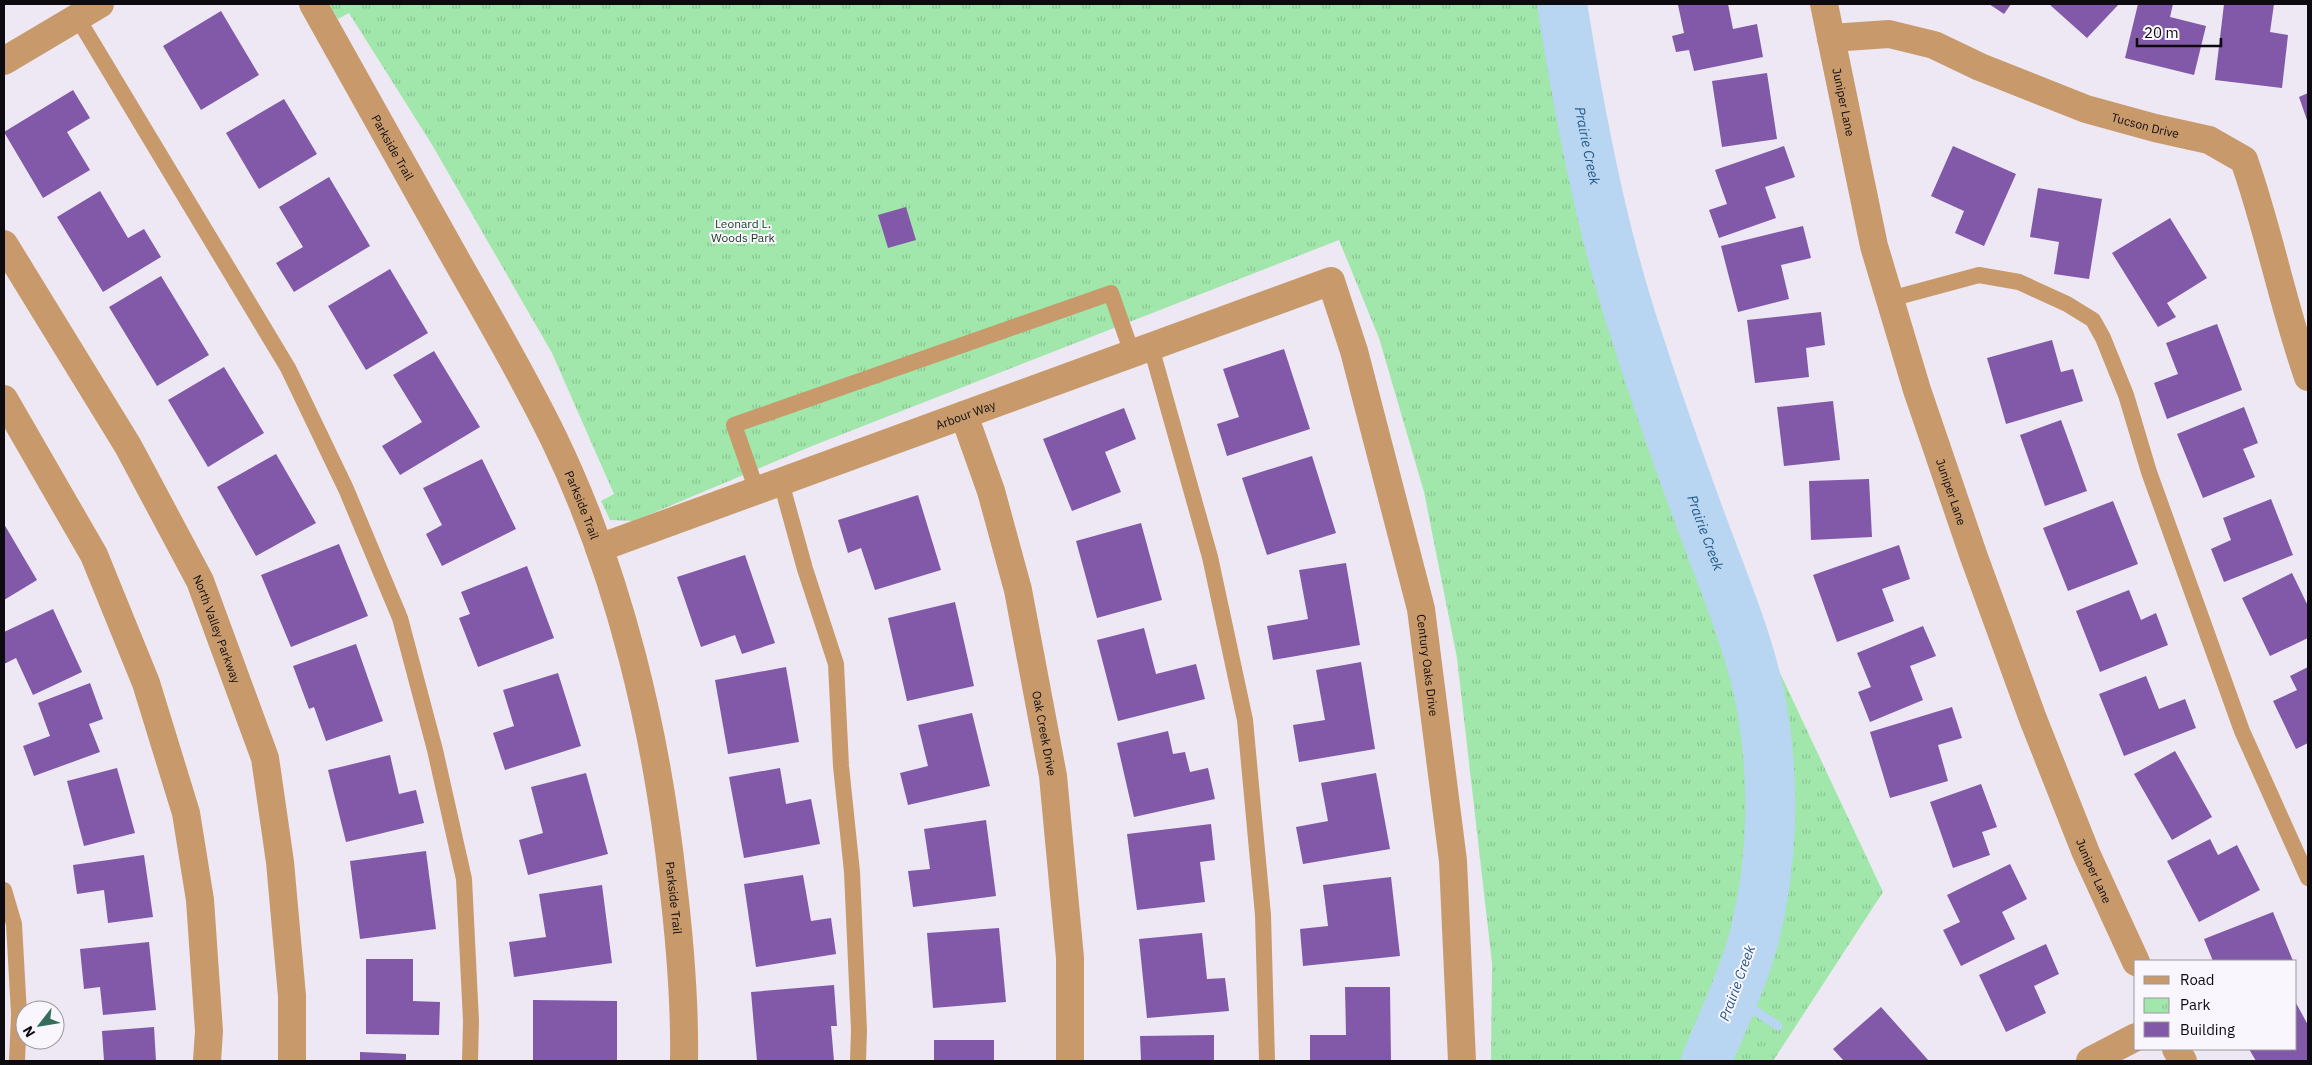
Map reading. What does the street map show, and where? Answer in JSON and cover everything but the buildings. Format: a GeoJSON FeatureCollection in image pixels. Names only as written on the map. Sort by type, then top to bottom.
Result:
{"type":"FeatureCollection","features":[{"type":"Feature","properties":{"kind":"street","name":"Parkside Trail"},"geometry":{"type":"LineString","coordinates":[[313,4],[555,440],[599,548],[636,672],[665,811],[680,945],[684,1061]]}},
{"type":"Feature","properties":{"kind":"street","name":"Juniper Lane"},"geometry":{"type":"LineString","coordinates":[[1824,4],[1874,246],[1917,390],[1964,530],[2033,719],[2086,852],[2135,960]]}},
{"type":"Feature","properties":{"kind":"street"},"geometry":{"type":"LineString","coordinates":[[4,61],[88,10]]}},
{"type":"Feature","properties":{"kind":"street","name":"Tucson Drive"},"geometry":{"type":"LineString","coordinates":[[1831,38],[1889,34],[1934,45],[1980,67],[2086,109],[2155,128],[2209,140],[2244,160],[2262,213],[2274,264],[2308,377]]}},
{"type":"Feature","properties":{"kind":"street","name":"North Valley Parkway"},"geometry":{"type":"LineString","coordinates":[[4,244],[128,446],[200,581],[265,758],[280,862],[290,977],[292,1061]]}},
{"type":"Feature","properties":{"kind":"street","name":"Arbour Way"},"geometry":{"type":"LineString","coordinates":[[599,548],[1331,281]]}},
{"type":"Feature","properties":{"kind":"street","name":"Century Oaks Drive"},"geometry":{"type":"LineString","coordinates":[[1331,281],[1354,352],[1421,609],[1453,861],[1462,1061]]}},
{"type":"Feature","properties":{"kind":"street"},"geometry":{"type":"LineString","coordinates":[[4,399],[94,554],[146,683],[186,813],[198,890],[209,1031],[207,1061]]}},
{"type":"Feature","properties":{"kind":"street","name":"Oak Creek Drive"},"geometry":{"type":"LineString","coordinates":[[964,415],[991,492],[1018,590],[1053,776],[1070,958],[1070,1061]]}},
{"type":"Feature","properties":{"kind":"street"},"geometry":{"type":"LineString","coordinates":[[2090,1061],[2134,1038]]}},
{"type":"Feature","properties":{"kind":"street"},"geometry":{"type":"LineString","coordinates":[[2177,1050],[2183,1061]]}},
{"type":"Feature","properties":{"kind":"lane"},"geometry":{"type":"LineString","coordinates":[[88,10],[288,368],[346,489],[400,618],[464,878],[471,1021],[470,1061]]}},
{"type":"Feature","properties":{"kind":"lane"},"geometry":{"type":"LineString","coordinates":[[1890,299],[1979,274],[2019,282],[2067,304],[2093,320],[2103,338],[2126,395],[2149,472],[2242,732],[2308,878]]}},
{"type":"Feature","properties":{"kind":"lane"},"geometry":{"type":"LineString","coordinates":[[858,1061],[859,1030],[852,872],[841,766],[836,664],[805,569],[769,486],[734,425],[1111,293],[1142,350],[1210,557],[1245,720],[1263,916],[1267,1061]]}},
{"type":"Feature","properties":{"kind":"lane"},"geometry":{"type":"LineString","coordinates":[[4,890],[14,924],[19,1014],[17,1061]]}},
{"type":"Feature","properties":{"kind":"green space","name":"Leonard L. Woods Park"},"geometry":{"type":"Polygon","coordinates":[[[328,4],[1579,4],[1589,78],[1656,345],[1764,639],[1883,892],[1773,1061],[1491,1061],[1492,963],[1457,658],[1424,492],[1379,338],[1339,240],[812,446],[634,521],[610,520],[601,501],[614,494],[552,353],[431,143],[349,13],[338,19],[328,4]]]}},
{"type":"Feature","properties":{"kind":"waterway","name":"Prairie Creek"},"geometry":{"type":"LineString","coordinates":[[1562,4],[1584,130],[1602,214],[1624,296],[1689,490],[1746,644],[1758,687],[1766,736],[1769,765],[1770,823],[1765,881],[1760,910],[1744,970],[1706,1061]]}},
{"type":"Feature","properties":{"kind":"waterway"},"geometry":{"type":"LineString","coordinates":[[1733,996],[1778,1026]]}}]}
